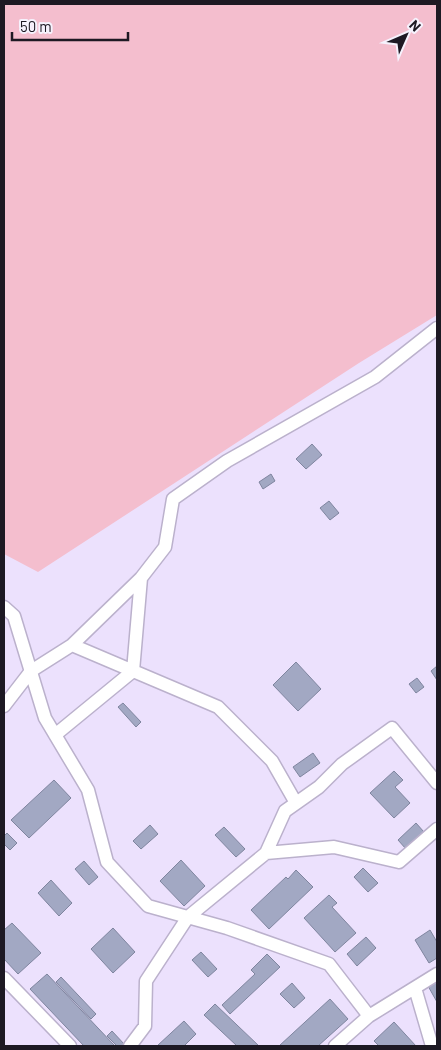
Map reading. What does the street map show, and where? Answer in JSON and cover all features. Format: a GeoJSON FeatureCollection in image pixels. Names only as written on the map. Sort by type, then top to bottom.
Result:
{"type":"FeatureCollection","features":[{"type":"Feature","properties":{"kind":"street"},"geometry":{"type":"LineString","coordinates":[[4,706],[31,671],[72,645],[141,578],[165,547],[173,499],[227,461],[375,376],[437,328]]}},
{"type":"Feature","properties":{"kind":"street"},"geometry":{"type":"LineString","coordinates":[[56,736],[133,671],[141,578]]}},
{"type":"Feature","properties":{"kind":"street"},"geometry":{"type":"LineString","coordinates":[[4,607],[14,616],[45,718],[88,790],[107,862],[148,906],[227,928],[329,964],[369,1016]]}},
{"type":"Feature","properties":{"kind":"street"},"geometry":{"type":"LineString","coordinates":[[72,645],[218,707],[272,761],[296,803]]}},
{"type":"Feature","properties":{"kind":"street"},"geometry":{"type":"LineString","coordinates":[[130,1046],[145,1026],[146,981],[188,917],[266,853],[285,811],[319,787],[342,764],[392,728],[437,783]]}},
{"type":"Feature","properties":{"kind":"street"},"geometry":{"type":"LineString","coordinates":[[266,853],[334,847],[399,862],[437,829]]}},
{"type":"Feature","properties":{"kind":"street"},"geometry":{"type":"LineString","coordinates":[[335,1046],[369,1016],[437,974]]}},
{"type":"Feature","properties":{"kind":"street"},"geometry":{"type":"LineString","coordinates":[[6,984],[70,1046]]}},
{"type":"Feature","properties":{"kind":"street"},"geometry":{"type":"LineString","coordinates":[[415,988],[432,1046]]}},
{"type":"Feature","properties":{"kind":"shaded area"},"geometry":{"type":"Polygon","coordinates":[[[4,4],[437,4],[437,315],[359,363],[38,572],[4,554],[4,4]]]}},
{"type":"Feature","properties":{"kind":"building"},"geometry":{"type":"Polygon","coordinates":[[[312,444],[322,455],[306,469],[296,459],[312,444]]]}},
{"type":"Feature","properties":{"kind":"building"},"geometry":{"type":"Polygon","coordinates":[[[271,474],[275,481],[263,489],[259,482],[271,474]]]}},
{"type":"Feature","properties":{"kind":"building"},"geometry":{"type":"Polygon","coordinates":[[[329,501],[339,513],[330,520],[320,508],[329,501]]]}},
{"type":"Feature","properties":{"kind":"building"},"geometry":{"type":"Polygon","coordinates":[[[296,662],[321,689],[298,711],[273,685],[296,662]]]}},
{"type":"Feature","properties":{"kind":"building"},"geometry":{"type":"Polygon","coordinates":[[[437,666],[437,680],[431,671],[437,666]]]}},
{"type":"Feature","properties":{"kind":"building"},"geometry":{"type":"Polygon","coordinates":[[[417,678],[424,687],[416,693],[409,684],[417,678]]]}},
{"type":"Feature","properties":{"kind":"building"},"geometry":{"type":"Polygon","coordinates":[[[123,703],[141,722],[136,727],[118,707],[123,703]]]}},
{"type":"Feature","properties":{"kind":"building"},"geometry":{"type":"Polygon","coordinates":[[[313,753],[320,763],[300,777],[293,767],[313,753]]]}},
{"type":"Feature","properties":{"kind":"building"},"geometry":{"type":"Polygon","coordinates":[[[394,771],[403,780],[395,787],[410,803],[394,818],[370,793],[394,771]]]}},
{"type":"Feature","properties":{"kind":"building"},"geometry":{"type":"Polygon","coordinates":[[[54,780],[71,798],[29,838],[11,820],[54,780]]]}},
{"type":"Feature","properties":{"kind":"building"},"geometry":{"type":"Polygon","coordinates":[[[416,823],[424,832],[406,849],[398,840],[416,823]]]}},
{"type":"Feature","properties":{"kind":"building"},"geometry":{"type":"Polygon","coordinates":[[[150,825],[158,834],[141,849],[133,841],[150,825]]]}},
{"type":"Feature","properties":{"kind":"building"},"geometry":{"type":"Polygon","coordinates":[[[224,827],[245,849],[236,857],[215,835],[224,827]]]}},
{"type":"Feature","properties":{"kind":"building"},"geometry":{"type":"Polygon","coordinates":[[[7,833],[17,843],[10,850],[4,844],[4,836],[7,833]]]}},
{"type":"Feature","properties":{"kind":"building"},"geometry":{"type":"Polygon","coordinates":[[[181,860],[205,886],[184,906],[160,881],[181,860]]]}},
{"type":"Feature","properties":{"kind":"building"},"geometry":{"type":"Polygon","coordinates":[[[84,861],[98,877],[89,885],[75,869],[84,861]]]}},
{"type":"Feature","properties":{"kind":"building"},"geometry":{"type":"Polygon","coordinates":[[[363,868],[378,883],[368,892],[354,877],[363,868]]]}},
{"type":"Feature","properties":{"kind":"building"},"geometry":{"type":"Polygon","coordinates":[[[296,870],[313,887],[269,929],[251,910],[296,870]]]}},
{"type":"Feature","properties":{"kind":"building"},"geometry":{"type":"Polygon","coordinates":[[[51,880],[72,903],[59,916],[38,893],[51,880]]]}},
{"type":"Feature","properties":{"kind":"building"},"geometry":{"type":"Polygon","coordinates":[[[329,895],[337,903],[332,907],[356,933],[335,952],[304,918],[329,895]]]}},
{"type":"Feature","properties":{"kind":"building"},"geometry":{"type":"Polygon","coordinates":[[[12,923],[41,953],[18,974],[4,959],[4,930],[12,923]]]}},
{"type":"Feature","properties":{"kind":"building"},"geometry":{"type":"Polygon","coordinates":[[[113,928],[135,952],[113,973],[91,949],[113,928]]]}},
{"type":"Feature","properties":{"kind":"building"},"geometry":{"type":"Polygon","coordinates":[[[430,930],[437,942],[437,958],[429,963],[415,940],[430,930]]]}},
{"type":"Feature","properties":{"kind":"building"},"geometry":{"type":"Polygon","coordinates":[[[366,937],[376,948],[357,966],[347,954],[366,937]]]}},
{"type":"Feature","properties":{"kind":"building"},"geometry":{"type":"Polygon","coordinates":[[[201,952],[217,969],[208,977],[192,960],[201,952]]]}},
{"type":"Feature","properties":{"kind":"building"},"geometry":{"type":"Polygon","coordinates":[[[267,954],[280,967],[230,1014],[222,1005],[255,974],[251,970],[267,954]]]}},
{"type":"Feature","properties":{"kind":"building"},"geometry":{"type":"Polygon","coordinates":[[[47,974],[115,1046],[84,1046],[30,989],[47,974]]]}},
{"type":"Feature","properties":{"kind":"building"},"geometry":{"type":"Polygon","coordinates":[[[61,977],[96,1014],[91,1019],[56,982],[61,977]]]}},
{"type":"Feature","properties":{"kind":"building"},"geometry":{"type":"Polygon","coordinates":[[[437,981],[437,1002],[428,986],[437,981]]]}},
{"type":"Feature","properties":{"kind":"building"},"geometry":{"type":"Polygon","coordinates":[[[292,983],[305,998],[294,1008],[280,994],[292,983]]]}},
{"type":"Feature","properties":{"kind":"building"},"geometry":{"type":"Polygon","coordinates":[[[330,999],[348,1019],[318,1046],[279,1046],[330,999]]]}},
{"type":"Feature","properties":{"kind":"building"},"geometry":{"type":"Polygon","coordinates":[[[215,1004],[259,1046],[237,1046],[204,1015],[215,1004]]]}},
{"type":"Feature","properties":{"kind":"building"},"geometry":{"type":"Polygon","coordinates":[[[184,1021],[196,1034],[184,1046],[157,1046],[184,1021]]]}},
{"type":"Feature","properties":{"kind":"building"},"geometry":{"type":"Polygon","coordinates":[[[394,1022],[416,1046],[379,1046],[374,1041],[394,1022]]]}},
{"type":"Feature","properties":{"kind":"building"},"geometry":{"type":"Polygon","coordinates":[[[112,1031],[125,1045],[117,1046],[107,1036],[112,1031]]]}}]}
